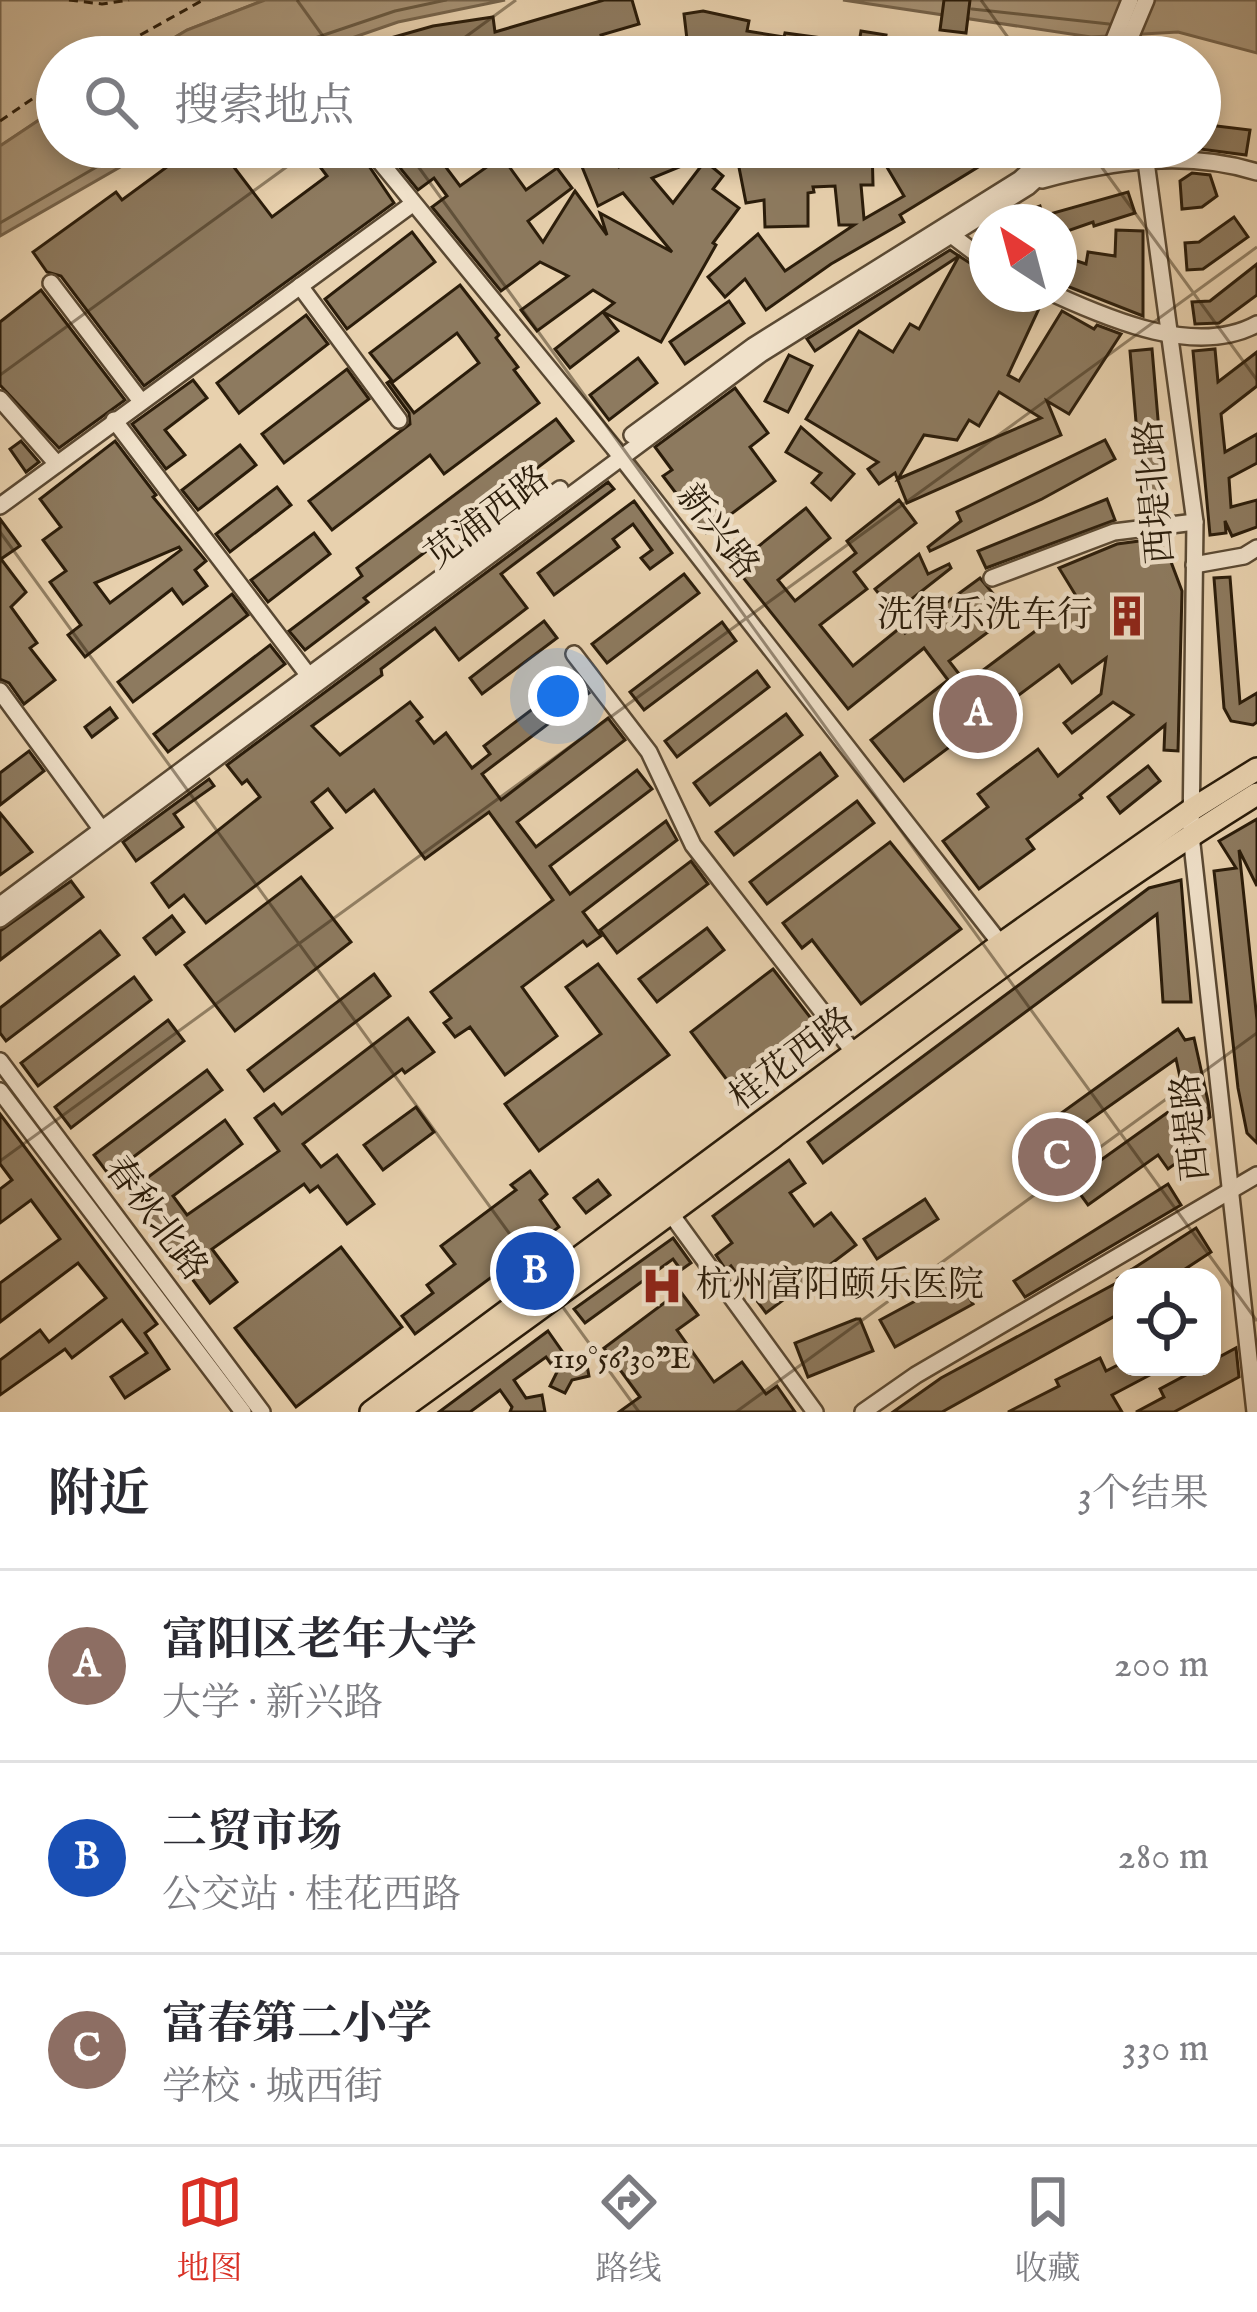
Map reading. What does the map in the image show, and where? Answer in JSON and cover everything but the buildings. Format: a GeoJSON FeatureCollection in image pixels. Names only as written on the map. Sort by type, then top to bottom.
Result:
{"type":"FeatureCollection","features":[{"type":"Feature","properties":{"kind":"main road","name":"桂花西路"},"geometry":{"type":"LineString","coordinates":[[397,1412],[671,1214],[1191,811],[1257,769]]}},
{"type":"Feature","properties":{"kind":"main road","name":"桂花西路"},"geometry":{"type":"LineString","coordinates":[[371,1412],[855,1054],[1006,951],[1257,794]]}},
{"type":"Feature","properties":{"kind":"street"},"geometry":{"type":"LineString","coordinates":[[1120,36],[1130,0]]}},
{"type":"Feature","properties":{"kind":"street"},"geometry":{"type":"LineString","coordinates":[[1126,36],[1146,0]]}},
{"type":"Feature","properties":{"kind":"street"},"geometry":{"type":"LineString","coordinates":[[1221,164],[1257,172]]}},
{"type":"Feature","properties":{"kind":"street","name":"新兴路"},"geometry":{"type":"LineString","coordinates":[[384,168],[618,452],[1006,951]]}},
{"type":"Feature","properties":{"kind":"street"},"geometry":{"type":"LineString","coordinates":[[1027,183],[1039,168]]}},
{"type":"Feature","properties":{"kind":"street"},"geometry":{"type":"LineString","coordinates":[[1027,183],[1046,168]]}},
{"type":"Feature","properties":{"kind":"street"},"geometry":{"type":"LineString","coordinates":[[1027,183],[1086,168]]}},
{"type":"Feature","properties":{"kind":"street","name":"西堤北路"},"geometry":{"type":"LineString","coordinates":[[1148,168],[1195,521],[1190,835]]}},
{"type":"Feature","properties":{"kind":"street","name":"苋浦西路"},"geometry":{"type":"LineString","coordinates":[[0,905],[618,452],[760,354],[1027,183]]}},
{"type":"Feature","properties":{"kind":"street","name":"苋浦西路"},"geometry":{"type":"LineString","coordinates":[[0,919],[753,346],[1027,183]]}},
{"type":"Feature","properties":{"kind":"street"},"geometry":{"type":"LineString","coordinates":[[0,506],[412,205]]}},
{"type":"Feature","properties":{"kind":"street"},"geometry":{"type":"LineString","coordinates":[[950,235],[969,249]]}},
{"type":"Feature","properties":{"kind":"street"},"geometry":{"type":"LineString","coordinates":[[52,283],[140,400]]}},
{"type":"Feature","properties":{"kind":"street"},"geometry":{"type":"LineString","coordinates":[[300,286],[399,419]]}},
{"type":"Feature","properties":{"kind":"street"},"geometry":{"type":"LineString","coordinates":[[1077,303],[1171,338],[1244,331],[1257,323]]}},
{"type":"Feature","properties":{"kind":"street"},"geometry":{"type":"LineString","coordinates":[[0,399],[57,464]]}},
{"type":"Feature","properties":{"kind":"street"},"geometry":{"type":"LineString","coordinates":[[114,420],[309,676]]}},
{"type":"Feature","properties":{"kind":"street"},"geometry":{"type":"LineString","coordinates":[[992,578],[1114,532],[1195,521]]}},
{"type":"Feature","properties":{"kind":"street"},"geometry":{"type":"LineString","coordinates":[[1194,565],[1244,556],[1257,548]]}},
{"type":"Feature","properties":{"kind":"street"},"geometry":{"type":"LineString","coordinates":[[574,654],[650,752],[693,845],[855,1054]]}},
{"type":"Feature","properties":{"kind":"street"},"geometry":{"type":"LineString","coordinates":[[0,691],[102,830]]}},
{"type":"Feature","properties":{"kind":"street","name":"西堤路"},"geometry":{"type":"LineString","coordinates":[[1190,835],[1255,1412]]}},
{"type":"Feature","properties":{"kind":"street","name":"春秋北路"},"geometry":{"type":"LineString","coordinates":[[0,1061],[262,1412]]}},
{"type":"Feature","properties":{"kind":"street"},"geometry":{"type":"LineString","coordinates":[[0,1091],[243,1412]]}},
{"type":"Feature","properties":{"kind":"street"},"geometry":{"type":"LineString","coordinates":[[863,1412],[916,1375],[1257,1175]]}},
{"type":"Feature","properties":{"kind":"street"},"geometry":{"type":"LineString","coordinates":[[671,1214],[815,1412]]}},
{"type":"Feature","properties":{"kind":"path"},"geometry":{"type":"LineString","coordinates":[[69,0],[102,4],[129,0]]}},
{"type":"Feature","properties":{"kind":"path"},"geometry":{"type":"LineString","coordinates":[[139,36],[203,0]]}},
{"type":"Feature","properties":{"kind":"path"},"geometry":{"type":"LineString","coordinates":[[0,121],[36,96]]}},
{"type":"Feature","properties":{"kind":"shaded area"},"geometry":{"type":"Polygon","coordinates":[[[0,0],[265,0],[177,36],[36,36],[36,122],[0,146],[0,0]]]}},
{"type":"Feature","properties":{"kind":"water"},"geometry":{"type":"Polygon","coordinates":[[[265,0],[505,0],[398,22],[358,36],[177,36],[265,0]]]}},
{"type":"Feature","properties":{"kind":"water"},"geometry":{"type":"Polygon","coordinates":[[[843,0],[1257,0],[1257,53],[1221,43],[1221,36],[1178,32],[1084,36],[843,0]]]}},
{"type":"Feature","properties":{"kind":"water"},"geometry":{"type":"Polygon","coordinates":[[[36,122],[36,168],[118,168],[0,236],[0,146],[36,122]]]}},
{"type":"Feature","properties":{"kind":"place","name":"洗得乐洗车行"},"geometry":{"type":"Point","coordinates":[1127,616]}},
{"type":"Feature","properties":{"kind":"place","name":"富阳区老年大学"},"geometry":{"type":"Point","coordinates":[978,714]}},
{"type":"Feature","properties":{"kind":"place","name":"富春第二小学"},"geometry":{"type":"Point","coordinates":[1057,1157]}},
{"type":"Feature","properties":{"kind":"place","name":"二贸市场"},"geometry":{"type":"Point","coordinates":[535,1271]}},
{"type":"Feature","properties":{"kind":"place","name":"杭州富阳颐乐医院"},"geometry":{"type":"Point","coordinates":[662,1286]}}]}
